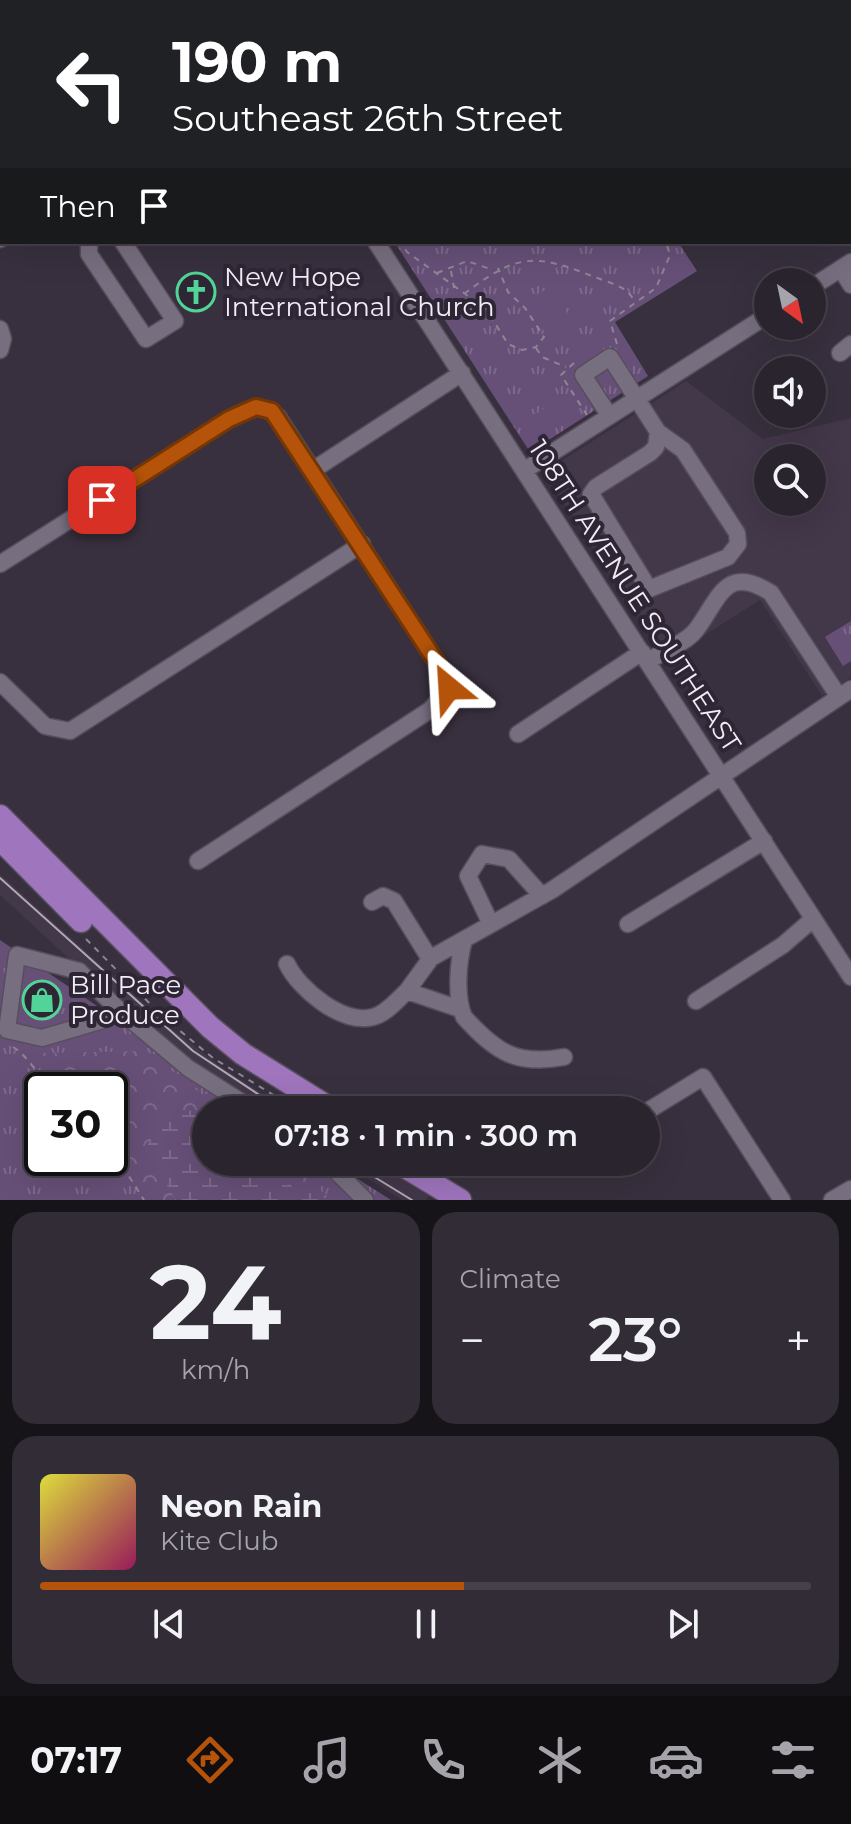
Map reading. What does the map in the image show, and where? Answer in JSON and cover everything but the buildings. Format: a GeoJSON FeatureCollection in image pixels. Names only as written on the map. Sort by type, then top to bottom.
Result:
{"type":"FeatureCollection","features":[{"type":"Feature","properties":{"kind":"main road"},"geometry":{"type":"LineString","coordinates":[[0,816],[210,1027],[243,1054],[310,1096]]}},
{"type":"Feature","properties":{"kind":"main road"},"geometry":{"type":"LineString","coordinates":[[0,839],[198,1034],[236,1064],[287,1096]]}},
{"type":"Feature","properties":{"kind":"main road"},"geometry":{"type":"LineString","coordinates":[[419,1176],[455,1199]]}},
{"type":"Feature","properties":{"kind":"main road"},"geometry":{"type":"LineString","coordinates":[[441,1176],[481,1200]]}},
{"type":"Feature","properties":{"kind":"street"},"geometry":{"type":"LineString","coordinates":[[89,244],[89,254],[146,339],[175,321],[124,244]]}},
{"type":"Feature","properties":{"kind":"street","name":"108TH AVENUE SOUTHEAST"},"geometry":{"type":"LineString","coordinates":[[377,244],[851,977]]}},
{"type":"Feature","properties":{"kind":"street"},"geometry":{"type":"LineString","coordinates":[[826,278],[846,266],[851,285]]}},
{"type":"Feature","properties":{"kind":"street"},"geometry":{"type":"LineString","coordinates":[[525,470],[754,324]]}},
{"type":"Feature","properties":{"kind":"street"},"geometry":{"type":"LineString","coordinates":[[609,415],[583,375],[610,357],[658,432],[683,450],[737,533],[738,544],[728,557],[649,589],[591,494],[596,487],[650,453],[656,447],[658,432]]}},
{"type":"Feature","properties":{"kind":"street"},"geometry":{"type":"LineString","coordinates":[[313,470],[462,373]]}},
{"type":"Feature","properties":{"kind":"street"},"geometry":{"type":"LineString","coordinates":[[0,564],[229,419],[256,407],[264,407],[278,417],[447,678],[447,694],[430,710],[198,861]]}},
{"type":"Feature","properties":{"kind":"street"},"geometry":{"type":"LineString","coordinates":[[0,682],[45,726],[70,731],[362,544]]}},
{"type":"Feature","properties":{"kind":"street"},"geometry":{"type":"LineString","coordinates":[[287,964],[295,979],[337,1010],[371,1018],[384,1012],[407,991],[430,959],[490,922],[542,896],[845,693],[771,593],[758,584],[744,582],[729,585],[715,596],[695,632],[645,656],[518,734]]}},
{"type":"Feature","properties":{"kind":"street"},"geometry":{"type":"LineString","coordinates":[[628,924],[764,841]]}},
{"type":"Feature","properties":{"kind":"street"},"geometry":{"type":"LineString","coordinates":[[490,922],[468,876],[482,854],[509,859],[542,896]]}},
{"type":"Feature","properties":{"kind":"street"},"geometry":{"type":"LineString","coordinates":[[372,902],[383,896],[394,901],[430,959]]}},
{"type":"Feature","properties":{"kind":"street"},"geometry":{"type":"LineString","coordinates":[[696,1001],[783,945],[813,919]]}},
{"type":"Feature","properties":{"kind":"street"},"geometry":{"type":"LineString","coordinates":[[464,940],[460,955],[460,1009],[472,1026],[513,1057],[525,1061],[564,1057]]}},
{"type":"Feature","properties":{"kind":"street"},"geometry":{"type":"LineString","coordinates":[[118,1009],[103,1020],[42,1038],[7,1030],[17,955],[79,971],[118,1009],[188,1068],[232,1096]]}},
{"type":"Feature","properties":{"kind":"street"},"geometry":{"type":"LineString","coordinates":[[407,991],[460,1009]]}},
{"type":"Feature","properties":{"kind":"street"},"geometry":{"type":"LineString","coordinates":[[660,1103],[703,1077],[782,1200]]}},
{"type":"Feature","properties":{"kind":"street"},"geometry":{"type":"LineString","coordinates":[[341,1176],[365,1200]]}},
{"type":"Feature","properties":{"kind":"street"},"geometry":{"type":"LineString","coordinates":[[832,1200],[851,1189]]}},
{"type":"Feature","properties":{"kind":"path"},"geometry":{"type":"LineString","coordinates":[[409,244],[404,247],[407,252],[463,295],[486,309],[511,346],[522,350],[536,347],[544,337],[525,308],[508,292],[496,269],[467,261],[436,273]]}},
{"type":"Feature","properties":{"kind":"path"},"geometry":{"type":"LineString","coordinates":[[617,344],[610,321],[660,283],[670,255],[667,244]]}},
{"type":"Feature","properties":{"kind":"path"},"geometry":{"type":"LineString","coordinates":[[463,295],[496,269],[521,262],[555,261],[625,289],[634,301]]}},
{"type":"Feature","properties":{"kind":"path"},"geometry":{"type":"LineString","coordinates":[[451,269],[454,288]]}},
{"type":"Feature","properties":{"kind":"path"},"geometry":{"type":"LineString","coordinates":[[536,347],[542,357],[567,368]]}},
{"type":"Feature","properties":{"kind":"path"},"geometry":{"type":"LineString","coordinates":[[76,929],[162,1016],[213,1058],[275,1096]]}},
{"type":"Feature","properties":{"kind":"path"},"geometry":{"type":"LineString","coordinates":[[14,1049],[34,1064],[39,1072]]}},
{"type":"Feature","properties":{"kind":"path"},"geometry":{"type":"LineString","coordinates":[[128,1175],[144,1200]]}},
{"type":"Feature","properties":{"kind":"shaded area"},"geometry":{"type":"Polygon","coordinates":[[[686,381],[763,439],[809,428],[826,428],[826,424],[851,418],[851,677],[822,696],[760,600],[665,660],[544,472],[686,381]]]}},
{"type":"Feature","properties":{"kind":"shaded area"},"geometry":{"type":"Polygon","coordinates":[[[0,874],[171,1028],[220,1066],[266,1096],[237,1096],[210,1079],[124,1009],[0,895],[0,874]]]}},
{"type":"Feature","properties":{"kind":"shaded area"},"geometry":{"type":"Polygon","coordinates":[[[364,1176],[395,1176],[429,1196],[426,1200],[402,1200],[364,1176]]]}},
{"type":"Feature","properties":{"kind":"green space"},"geometry":{"type":"Polygon","coordinates":[[[679,244],[697,271],[615,322],[648,376],[530,452],[397,246],[679,244]]]}},
{"type":"Feature","properties":{"kind":"green space"},"geometry":{"type":"Polygon","coordinates":[[[551,286],[576,328],[551,343],[526,302],[551,286]]]}},
{"type":"Feature","properties":{"kind":"green space"},"geometry":{"type":"Polygon","coordinates":[[[546,377],[557,393],[521,416],[511,399],[546,377]]]}},
{"type":"Feature","properties":{"kind":"green space"},"geometry":{"type":"Polygon","coordinates":[[[560,398],[571,414],[535,437],[525,421],[560,398]]]}},
{"type":"Feature","properties":{"kind":"green space"},"geometry":{"type":"Polygon","coordinates":[[[851,621],[851,661],[843,666],[825,637],[851,621]]]}},
{"type":"Feature","properties":{"kind":"green space"},"geometry":{"type":"Polygon","coordinates":[[[0,940],[229,1096],[192,1096],[192,1176],[353,1176],[391,1200],[0,1200],[0,940]]]}},
{"type":"Feature","properties":{"kind":"green space"},"geometry":{"type":"Polygon","coordinates":[[[147,1051],[204,1096],[192,1096],[192,1176],[306,1176],[331,1200],[150,1200],[128,1165],[128,1072],[49,1072],[38,1053],[147,1051]]]}},
{"type":"Feature","properties":{"kind":"green space"},"geometry":{"type":"Polygon","coordinates":[[[192,1110],[192,1176],[280,1176],[294,1188],[331,1200],[176,1200],[145,1150],[163,1117],[192,1110]]]}},
{"type":"Feature","properties":{"kind":"tram line"},"geometry":{"type":"LineString","coordinates":[[0,878],[193,1051],[261,1096]]}},
{"type":"Feature","properties":{"kind":"tram line"},"geometry":{"type":"LineString","coordinates":[[373,1176],[412,1200]]}},
{"type":"Feature","properties":{"kind":"place","name":"New Hope International Church"},"geometry":{"type":"Point","coordinates":[196,292]}},
{"type":"Feature","properties":{"kind":"place","name":"Bill Pace Produce"},"geometry":{"type":"Point","coordinates":[42,1000]}},
{"type":"Feature","properties":{"kind":"route"},"geometry":{"type":"LineString","coordinates":[[102,500],[229,419],[256,407],[272,411],[413,624],[447,678],[449,688]]}}]}
